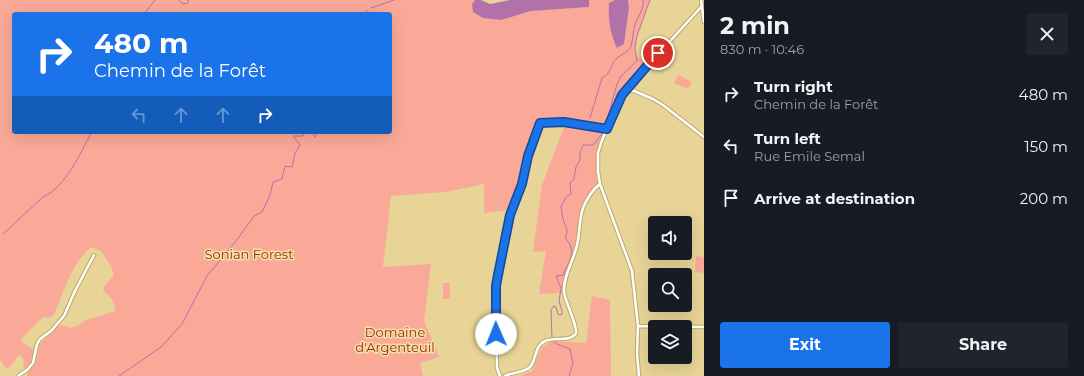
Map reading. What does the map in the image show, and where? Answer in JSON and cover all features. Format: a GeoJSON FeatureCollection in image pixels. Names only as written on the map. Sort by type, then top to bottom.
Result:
{"type":"FeatureCollection","features":[{"type":"Feature","properties":{"kind":"street"},"geometry":{"type":"LineString","coordinates":[[701,0],[704,22]]}},
{"type":"Feature","properties":{"kind":"street"},"geometry":{"type":"LineString","coordinates":[[639,376],[637,353],[638,326],[632,271],[600,184],[598,172],[598,153],[618,100],[627,88],[702,6]]}},
{"type":"Feature","properties":{"kind":"street"},"geometry":{"type":"LineString","coordinates":[[627,88],[663,105],[704,137]]}},
{"type":"Feature","properties":{"kind":"street"},"geometry":{"type":"LineString","coordinates":[[500,376],[498,368],[496,326],[496,286],[510,215],[522,184],[528,156],[540,123],[564,122],[607,129]]}},
{"type":"Feature","properties":{"kind":"street"},"geometry":{"type":"LineString","coordinates":[[505,376],[529,368],[532,364],[538,346],[543,342],[554,338],[572,338],[575,335],[576,330],[566,302],[564,286],[577,245],[582,210],[595,188],[600,184]]}},
{"type":"Feature","properties":{"kind":"street"},"geometry":{"type":"LineString","coordinates":[[18,376],[27,370],[33,363],[37,344],[40,340],[55,327],[64,316],[94,255]]}},
{"type":"Feature","properties":{"kind":"street"},"geometry":{"type":"LineString","coordinates":[[638,326],[704,327]]}},
{"type":"Feature","properties":{"kind":"green space","name":"Sonian Forest"},"geometry":{"type":"Polygon","coordinates":[[[0,0],[475,0],[472,4],[501,20],[531,11],[589,7],[589,0],[615,0],[610,3],[624,44],[629,8],[628,0],[650,0],[637,36],[635,48],[636,56],[647,63],[621,94],[605,127],[566,120],[541,121],[526,156],[521,184],[510,210],[484,213],[484,184],[446,192],[391,196],[383,267],[431,264],[424,321],[439,357],[420,363],[423,376],[28,376],[27,374],[36,362],[39,346],[57,327],[62,325],[70,328],[77,326],[84,321],[115,311],[113,302],[103,290],[114,275],[111,266],[101,251],[91,247],[73,270],[54,315],[49,318],[43,317],[20,340],[35,351],[30,365],[24,368],[23,358],[19,355],[10,367],[6,368],[0,360],[0,0]]]}},
{"type":"Feature","properties":{"kind":"green space"},"geometry":{"type":"Polygon","coordinates":[[[678,75],[692,82],[688,89],[674,83],[678,75]]]}},
{"type":"Feature","properties":{"kind":"green space"},"geometry":{"type":"Polygon","coordinates":[[[565,124],[604,131],[599,143],[597,156],[599,183],[588,194],[581,208],[574,251],[564,281],[563,293],[539,294],[546,251],[533,252],[542,185],[565,124]]]}},
{"type":"Feature","properties":{"kind":"green space"},"geometry":{"type":"Polygon","coordinates":[[[696,256],[704,257],[704,273],[695,272],[696,256]]]}},
{"type":"Feature","properties":{"kind":"green space"},"geometry":{"type":"Polygon","coordinates":[[[443,283],[450,283],[450,299],[443,299],[443,283]]]}},
{"type":"Feature","properties":{"kind":"green space"},"geometry":{"type":"Polygon","coordinates":[[[592,296],[610,300],[611,376],[520,376],[532,371],[542,347],[552,341],[586,343],[592,296]]]}},
{"type":"Feature","properties":{"kind":"shaded area"},"geometry":{"type":"Polygon","coordinates":[[[475,0],[481,0],[490,4],[510,0],[589,0],[589,7],[531,11],[501,20],[483,18],[473,12],[472,4],[475,0]]]}},
{"type":"Feature","properties":{"kind":"shaded area"},"geometry":{"type":"Polygon","coordinates":[[[615,0],[628,0],[629,8],[624,44],[617,48],[611,32],[609,15],[609,3],[615,0]]]}},
{"type":"Feature","properties":{"kind":"waterway"},"geometry":{"type":"LineString","coordinates":[[146,12],[155,0]]}},
{"type":"Feature","properties":{"kind":"waterway"},"geometry":{"type":"LineString","coordinates":[[179,0],[183,4],[188,3],[188,0]]}},
{"type":"Feature","properties":{"kind":"waterway"},"geometry":{"type":"LineString","coordinates":[[371,8],[394,0]]}},
{"type":"Feature","properties":{"kind":"waterway"},"geometry":{"type":"LineString","coordinates":[[590,118],[602,78],[609,72],[617,58],[631,46],[635,24],[642,9],[643,0]]}},
{"type":"Feature","properties":{"kind":"waterway"},"geometry":{"type":"LineString","coordinates":[[605,127],[617,84],[621,76],[637,61],[635,48],[637,36],[650,0]]}},
{"type":"Feature","properties":{"kind":"waterway"},"geometry":{"type":"LineString","coordinates":[[552,337],[551,310],[554,306],[556,307],[558,314],[562,314],[559,301],[561,288],[556,276],[564,275],[571,254],[570,246],[565,238],[567,230],[563,219],[561,206],[567,196],[571,194],[570,183],[574,179],[583,145],[592,145],[604,131]]}},
{"type":"Feature","properties":{"kind":"waterway"},"geometry":{"type":"LineString","coordinates":[[3,234],[43,197],[59,186],[72,169],[91,134]]}},
{"type":"Feature","properties":{"kind":"waterway"},"geometry":{"type":"LineString","coordinates":[[119,376],[161,347],[182,324],[207,276],[236,241],[254,216],[262,212],[270,195],[273,182],[282,179],[285,166],[292,167],[295,153],[300,145],[293,136],[303,136],[304,134]]}},
{"type":"Feature","properties":{"kind":"waterway"},"geometry":{"type":"LineString","coordinates":[[313,134],[315,137],[317,134]]}},
{"type":"Feature","properties":{"kind":"waterway"},"geometry":{"type":"LineString","coordinates":[[552,340],[557,344],[570,349],[573,363],[569,376]]}},
{"type":"Feature","properties":{"kind":"route"},"geometry":{"type":"LineString","coordinates":[[496,334],[496,286],[510,215],[525,175],[528,156],[540,123],[564,122],[607,129],[618,100],[658,53]]}},
{"type":"Feature","properties":{"kind":"park label","name":"Domaine d'Argenteuil"},"geometry":{"type":"Point","coordinates":[395,340]}}]}
